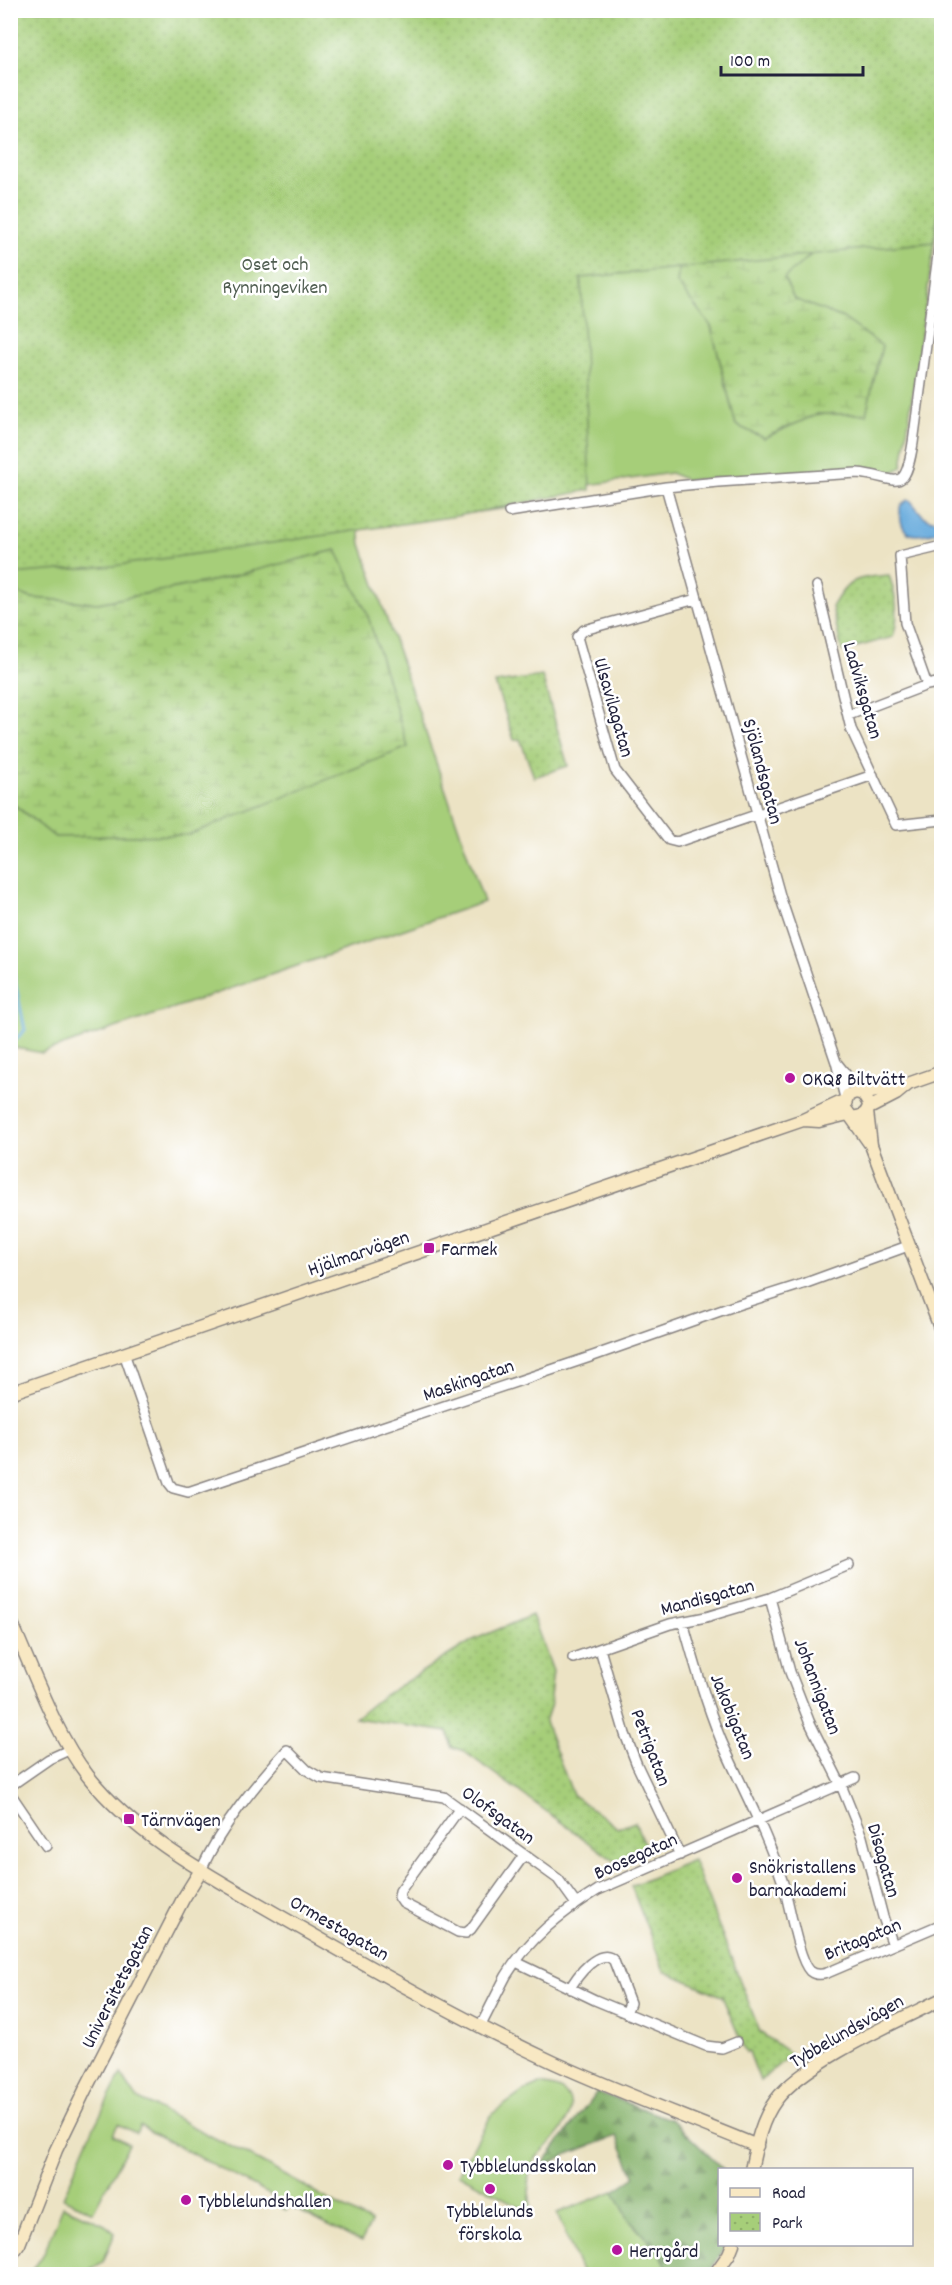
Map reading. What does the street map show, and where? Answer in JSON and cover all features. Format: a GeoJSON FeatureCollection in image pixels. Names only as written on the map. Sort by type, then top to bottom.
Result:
{"type":"FeatureCollection","features":[{"type":"Feature","properties":{"kind":"street"},"geometry":{"type":"LineString","coordinates":[[509,512],[666,487],[850,473],[868,474],[891,481],[903,477],[910,467],[914,443],[942,225]]}},
{"type":"Feature","properties":{"kind":"street","name":"Sjölandsgatan"},"geometry":{"type":"LineString","coordinates":[[666,487],[757,814],[801,964],[836,1062],[845,1100]]}},
{"type":"Feature","properties":{"kind":"street"},"geometry":{"type":"LineString","coordinates":[[927,685],[905,623],[900,556],[942,546]]}},
{"type":"Feature","properties":{"kind":"street","name":"Ladviksgatan"},"geometry":{"type":"LineString","coordinates":[[817,586],[851,729],[896,825],[942,819]]}},
{"type":"Feature","properties":{"kind":"street","name":"Ulsavilagatan"},"geometry":{"type":"LineString","coordinates":[[696,598],[584,630],[577,637],[579,647],[615,770],[669,840],[677,842],[757,814]]}},
{"type":"Feature","properties":{"kind":"street"},"geometry":{"type":"LineString","coordinates":[[849,715],[927,685],[942,682]]}},
{"type":"Feature","properties":{"kind":"street"},"geometry":{"type":"LineString","coordinates":[[757,814],[873,775]]}},
{"type":"Feature","properties":{"kind":"street","name":"Sjölandsgatan"},"geometry":{"type":"LineString","coordinates":[[836,1062],[861,1093]]}},
{"type":"Feature","properties":{"kind":"street"},"geometry":{"type":"LineString","coordinates":[[871,1145],[844,1107],[845,1100],[852,1093],[908,1084],[942,1072]]}},
{"type":"Feature","properties":{"kind":"street"},"geometry":{"type":"LineString","coordinates":[[850,1116],[861,1117],[908,1084]]}},
{"type":"Feature","properties":{"kind":"street"},"geometry":{"type":"LineString","coordinates":[[861,1093],[868,1100],[871,1145],[942,1333]]}},
{"type":"Feature","properties":{"kind":"street","name":"Hjälmarvägen"},"geometry":{"type":"LineString","coordinates":[[10,1391],[803,1120],[845,1100]]}},
{"type":"Feature","properties":{"kind":"street","name":"Hjälmarvägen"},"geometry":{"type":"LineString","coordinates":[[803,1120],[850,1116]]}},
{"type":"Feature","properties":{"kind":"street","name":"Maskingatan"},"geometry":{"type":"LineString","coordinates":[[124,1353],[165,1474],[173,1488],[188,1492],[593,1356],[908,1246]]}},
{"type":"Feature","properties":{"kind":"street","name":"Mandisgatan"},"geometry":{"type":"LineString","coordinates":[[573,1658],[670,1624],[770,1598],[849,1565]]}},
{"type":"Feature","properties":{"kind":"street","name":"Johannigatan"},"geometry":{"type":"LineString","coordinates":[[770,1598],[790,1672],[809,1721],[841,1785]]}},
{"type":"Feature","properties":{"kind":"street","name":"Ormestagatan"},"geometry":{"type":"LineString","coordinates":[[10,1619],[69,1750],[89,1777],[124,1815],[201,1870],[318,1938],[480,2026],[555,2063],[757,2146]]}},
{"type":"Feature","properties":{"kind":"street","name":"Jakobigatan"},"geometry":{"type":"LineString","coordinates":[[683,1622],[718,1731],[758,1821]]}},
{"type":"Feature","properties":{"kind":"street","name":"Petrigatan"},"geometry":{"type":"LineString","coordinates":[[600,1649],[625,1734],[637,1765],[680,1855]]}},
{"type":"Feature","properties":{"kind":"street"},"geometry":{"type":"LineString","coordinates":[[10,1786],[49,1759],[69,1750]]}},
{"type":"Feature","properties":{"kind":"street","name":"Universitetsgatan"},"geometry":{"type":"LineString","coordinates":[[10,2257],[19,2244],[56,2150],[85,2090],[210,1851],[235,1813],[287,1750]]}},
{"type":"Feature","properties":{"kind":"street","name":"Olofsgatan"},"geometry":{"type":"LineString","coordinates":[[287,1750],[312,1774],[321,1778],[440,1796],[460,1808],[561,1882],[576,1904]]}},
{"type":"Feature","properties":{"kind":"street","name":"Boosegatan"},"geometry":{"type":"LineString","coordinates":[[480,2026],[516,1962],[549,1924],[576,1904],[598,1890],[855,1779]]}},
{"type":"Feature","properties":{"kind":"street","name":"Disagatan"},"geometry":{"type":"LineString","coordinates":[[841,1785],[861,1837],[883,1917],[894,1945]]}},
{"type":"Feature","properties":{"kind":"street"},"geometry":{"type":"LineString","coordinates":[[10,1793],[46,1846]]}},
{"type":"Feature","properties":{"kind":"street"},"geometry":{"type":"LineString","coordinates":[[460,1808],[400,1891],[399,1897],[403,1904],[458,1932],[466,1933],[524,1855]]}},
{"type":"Feature","properties":{"kind":"street","name":"Britagatan"},"geometry":{"type":"LineString","coordinates":[[758,1821],[782,1879],[802,1958],[811,1971],[820,1975],[827,1973],[942,1924]]}},
{"type":"Feature","properties":{"kind":"street"},"geometry":{"type":"LineString","coordinates":[[570,1989],[576,1978],[598,1958],[604,1955],[609,1956],[614,1961],[630,2003],[626,2013]]}},
{"type":"Feature","properties":{"kind":"street"},"geometry":{"type":"LineString","coordinates":[[516,1962],[570,1989],[706,2046],[722,2048],[737,2042]]}},
{"type":"Feature","properties":{"kind":"street","name":"Tybbelundsvägen"},"geometry":{"type":"LineString","coordinates":[[751,2168],[767,2114],[776,2100],[796,2080],[842,2051],[942,1999]]}},
{"type":"Feature","properties":{"kind":"street"},"geometry":{"type":"LineString","coordinates":[[716,2274],[732,2246]]}},
{"type":"Feature","properties":{"kind":"green space","name":"Oset och Rynningeviken"},"geometry":{"type":"Polygon","coordinates":[[[11,10],[941,11],[942,180],[934,242],[581,278],[590,490],[457,516],[113,566],[11,574],[11,10]]]}},
{"type":"Feature","properties":{"kind":"green space"},"geometry":{"type":"Polygon","coordinates":[[[941,63],[942,190],[902,467],[891,473],[873,468],[686,480],[671,473],[514,496],[509,508],[359,527],[361,544],[484,902],[42,1053],[11,1047],[10,802],[55,837],[336,551],[217,580],[98,603],[31,598],[11,590],[11,538],[941,63]],[[827,241],[711,326],[736,425],[764,438],[817,414],[866,414],[843,318],[793,299],[783,278],[827,241]]]}},
{"type":"Feature","properties":{"kind":"green space"},"geometry":{"type":"Polygon","coordinates":[[[685,221],[827,241],[784,278],[794,299],[843,318],[882,346],[866,414],[817,414],[764,438],[736,425],[711,326],[677,283],[685,221]]]}},
{"type":"Feature","properties":{"kind":"green space"},"geometry":{"type":"Polygon","coordinates":[[[336,550],[367,613],[408,747],[189,835],[55,837],[11,802],[11,590],[31,598],[98,603],[217,580],[336,550]]]}},
{"type":"Feature","properties":{"kind":"green space"},"geometry":{"type":"Polygon","coordinates":[[[889,575],[896,606],[893,637],[842,651],[832,607],[838,597],[854,581],[889,575]]]}},
{"type":"Feature","properties":{"kind":"green space"},"geometry":{"type":"Polygon","coordinates":[[[542,676],[568,766],[534,777],[520,739],[514,740],[495,683],[542,676]]]}},
{"type":"Feature","properties":{"kind":"green space"},"geometry":{"type":"Polygon","coordinates":[[[532,1615],[553,1671],[550,1697],[552,1701],[545,1722],[573,1795],[618,1828],[635,1822],[647,1851],[617,1863],[462,1750],[452,1747],[448,1732],[355,1718],[381,1697],[473,1640],[532,1615]]]}},
{"type":"Feature","properties":{"kind":"green space"},"geometry":{"type":"Polygon","coordinates":[[[693,1860],[760,2032],[791,2054],[760,2081],[722,1996],[664,1971],[631,1886],[693,1860]]]}},
{"type":"Feature","properties":{"kind":"green space"},"geometry":{"type":"Polygon","coordinates":[[[121,2074],[137,2098],[259,2161],[371,2223],[361,2242],[289,2206],[286,2210],[272,2202],[274,2197],[140,2126],[136,2133],[118,2124],[113,2135],[129,2144],[93,2212],[63,2198],[89,2137],[121,2074]]]}},
{"type":"Feature","properties":{"kind":"green space"},"geometry":{"type":"Polygon","coordinates":[[[540,2084],[564,2092],[570,2101],[570,2108],[562,2129],[533,2162],[529,2180],[531,2206],[524,2209],[458,2174],[492,2114],[524,2091],[540,2084]]]}},
{"type":"Feature","properties":{"kind":"green space"},"geometry":{"type":"Polygon","coordinates":[[[597,2092],[672,2120],[722,2168],[718,2168],[718,2246],[726,2246],[708,2274],[670,2274],[661,2254],[629,2220],[614,2191],[635,2177],[617,2136],[565,2155],[539,2169],[597,2092]]]}},
{"type":"Feature","properties":{"kind":"green space"},"geometry":{"type":"Polygon","coordinates":[[[614,2191],[629,2220],[661,2254],[670,2274],[582,2274],[557,2213],[614,2191]]]}},
{"type":"Feature","properties":{"kind":"green space"},"geometry":{"type":"Polygon","coordinates":[[[63,2206],[105,2225],[115,2233],[103,2262],[82,2274],[30,2274],[43,2255],[63,2206]]]}},
{"type":"Feature","properties":{"kind":"water"},"geometry":{"type":"Polygon","coordinates":[[[910,500],[926,518],[941,521],[941,531],[917,535],[906,531],[900,518],[900,507],[910,500]]]}},
{"type":"Feature","properties":{"kind":"waterway"},"geometry":{"type":"LineString","coordinates":[[10,958],[25,1030],[10,1045]]}},
{"type":"Feature","properties":{"kind":"place","name":"OKQ8 Biltvätt"},"geometry":{"type":"Point","coordinates":[790,1078]}},
{"type":"Feature","properties":{"kind":"place","name":"Farmek"},"geometry":{"type":"Point","coordinates":[429,1248]}},
{"type":"Feature","properties":{"kind":"place","name":"Tärnvägen"},"geometry":{"type":"Point","coordinates":[129,1819]}},
{"type":"Feature","properties":{"kind":"place","name":"Snökristallens barnakademi"},"geometry":{"type":"Point","coordinates":[737,1878]}},
{"type":"Feature","properties":{"kind":"place","name":"Tybblelundsskolan"},"geometry":{"type":"Point","coordinates":[448,2165]}},
{"type":"Feature","properties":{"kind":"place","name":"Tybblelunds förskola"},"geometry":{"type":"Point","coordinates":[490,2189]}},
{"type":"Feature","properties":{"kind":"place","name":"Tybblelundshallen"},"geometry":{"type":"Point","coordinates":[186,2200]}},
{"type":"Feature","properties":{"kind":"place","name":"Herrgård"},"geometry":{"type":"Point","coordinates":[617,2250]}}]}
